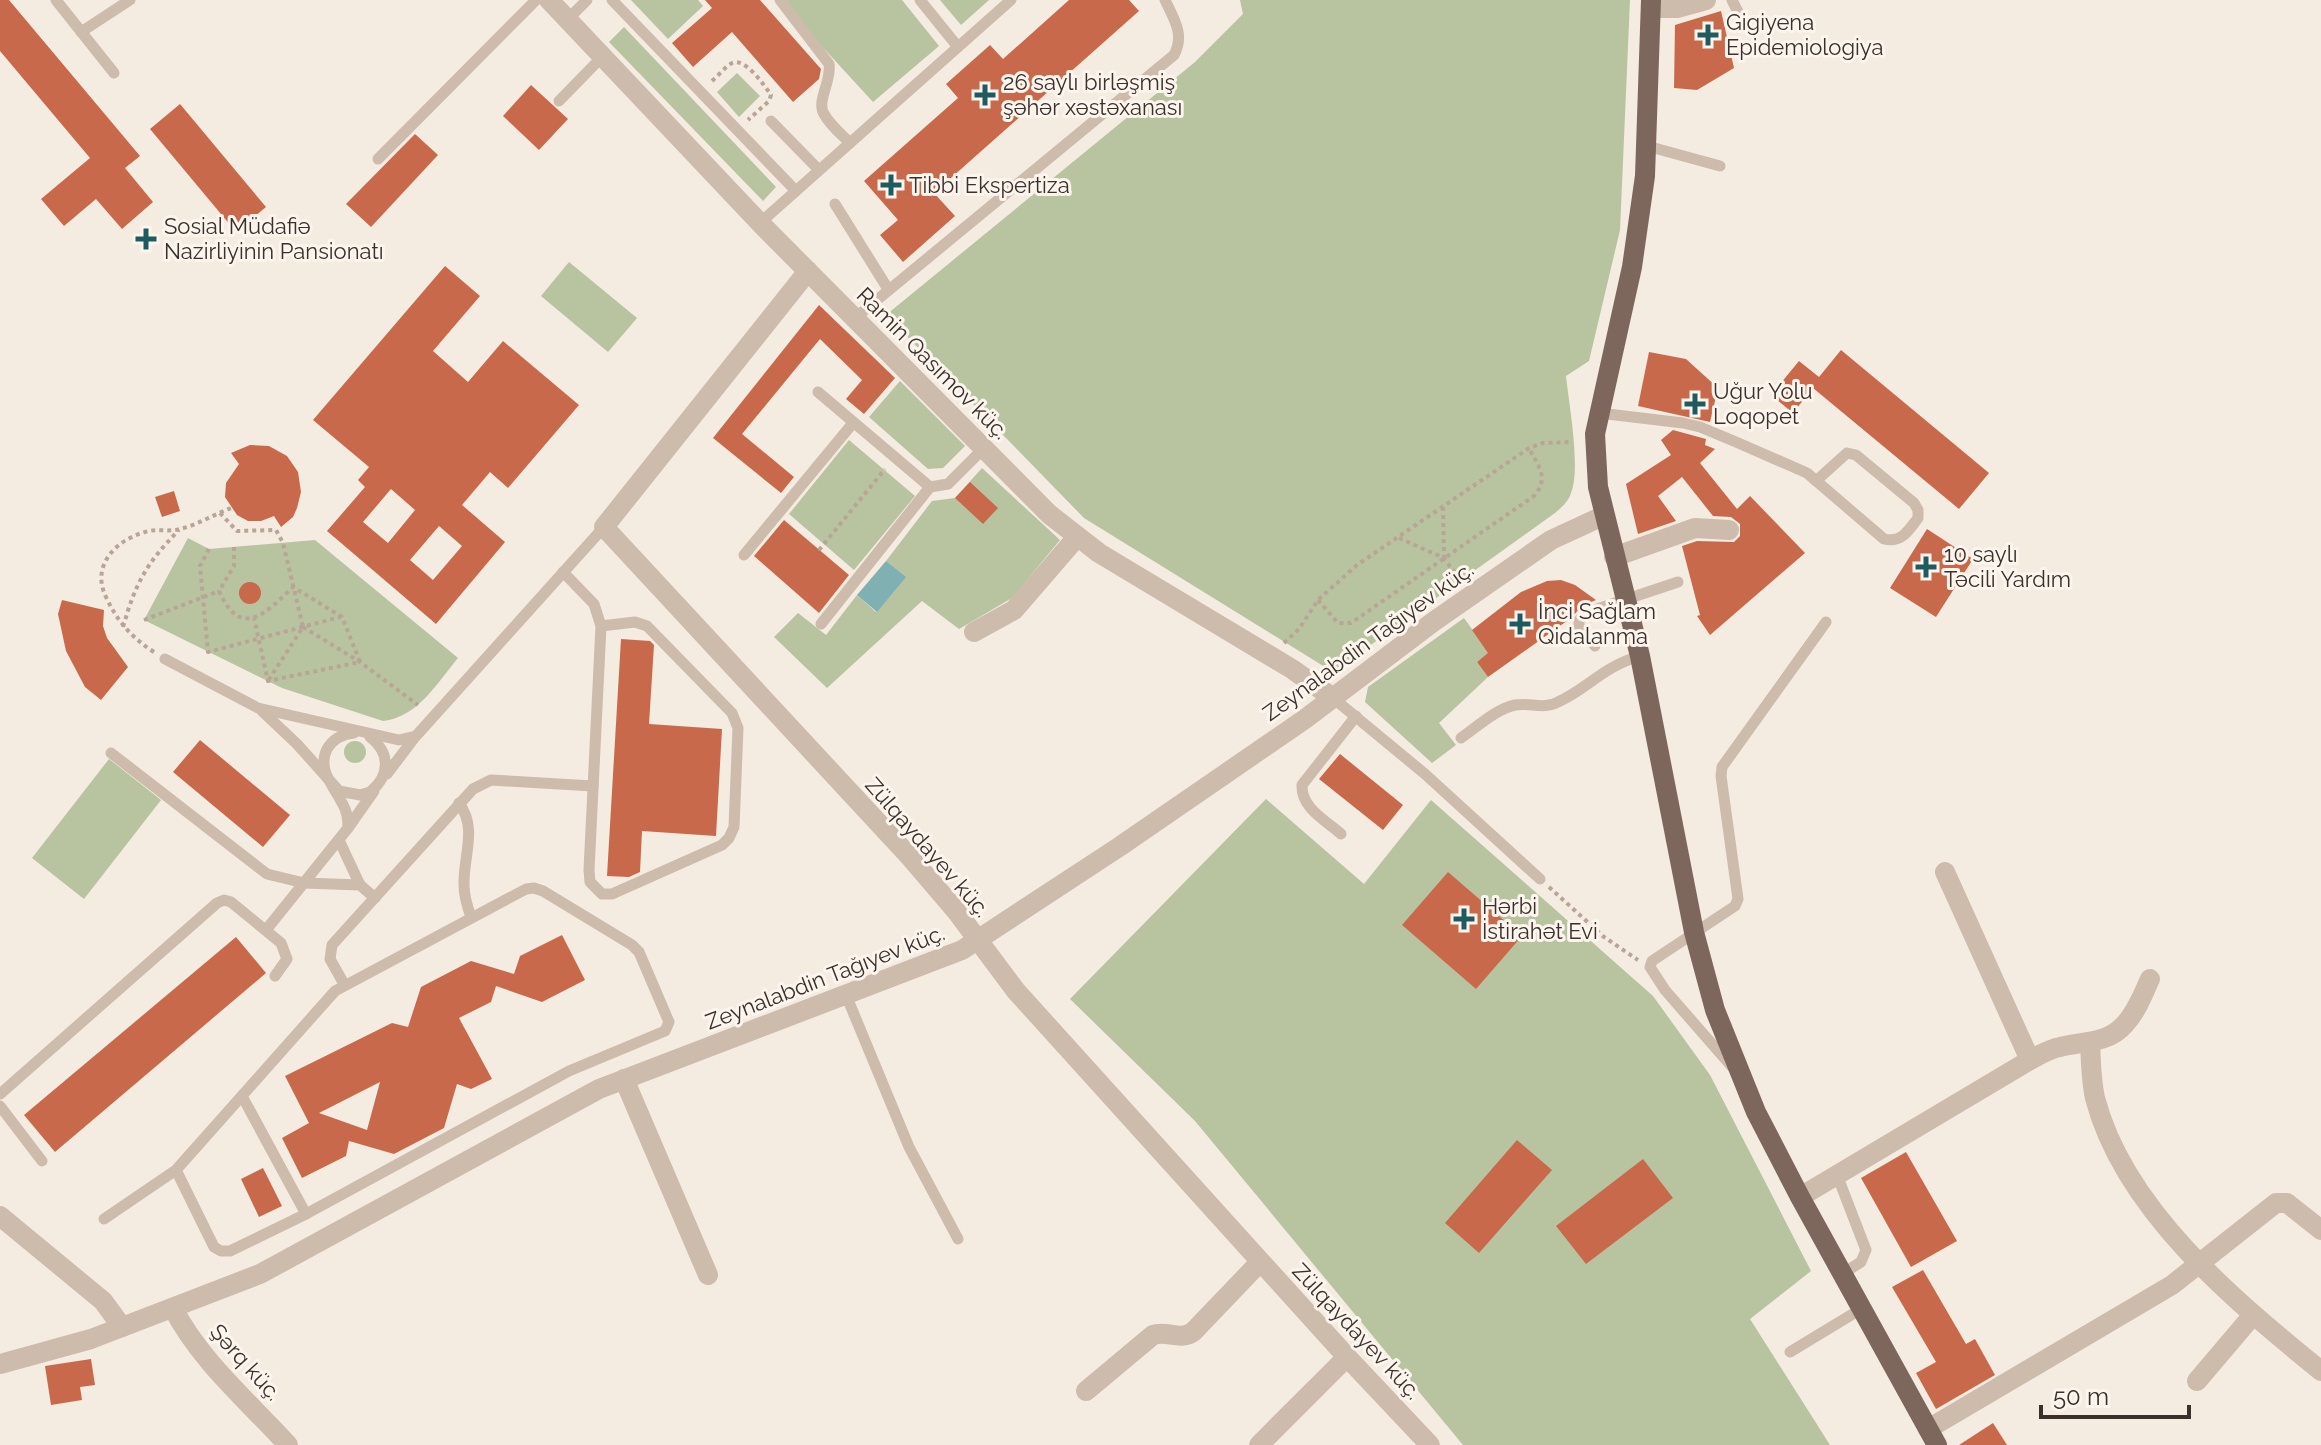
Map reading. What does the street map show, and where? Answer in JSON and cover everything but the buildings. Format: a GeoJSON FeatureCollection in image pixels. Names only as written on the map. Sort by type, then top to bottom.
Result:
{"type":"FeatureCollection","features":[{"type":"Feature","properties":{"kind":"main road"},"geometry":{"type":"LineString","coordinates":[[1651,4],[1647,146],[1632,267],[1599,413],[1594,454],[1603,516],[1640,656],[1694,932],[1715,1010],[1740,1076],[1800,1197],[1932,1437]]}},
{"type":"Feature","properties":{"kind":"street","name":"Ramin Qasımov küç."},"geometry":{"type":"LineString","coordinates":[[549,0],[760,223],[1049,514],[1099,553],[1292,669],[1333,698]]}},
{"type":"Feature","properties":{"kind":"street"},"geometry":{"type":"LineString","coordinates":[[1651,4],[1677,8],[1706,0]]}},
{"type":"Feature","properties":{"kind":"street"},"geometry":{"type":"LineString","coordinates":[[604,527],[808,271]]}},
{"type":"Feature","properties":{"kind":"street","name":"Zeynalabdin Tağıyev küç."},"geometry":{"type":"LineString","coordinates":[[0,1364],[91,1339],[223,1290],[281,1263],[572,1103],[624,1079],[932,963],[977,942],[1333,698],[1433,622],[1551,540],[1603,516]]}},
{"type":"Feature","properties":{"kind":"street","name":"Zülqaydayev küç."},"geometry":{"type":"LineString","coordinates":[[604,527],[910,857],[957,912],[1024,1000],[1430,1445]]}},
{"type":"Feature","properties":{"kind":"street"},"geometry":{"type":"LineString","coordinates":[[1614,557],[1695,528],[1729,530]]}},
{"type":"Feature","properties":{"kind":"street"},"geometry":{"type":"LineString","coordinates":[[974,632],[1014,610],[1077,537]]}},
{"type":"Feature","properties":{"kind":"street"},"geometry":{"type":"LineString","coordinates":[[1945,872],[2030,1060]]}},
{"type":"Feature","properties":{"kind":"street"},"geometry":{"type":"LineString","coordinates":[[1800,1197],[2030,1060],[2056,1048],[2111,1036],[2133,1014],[2150,979]]}},
{"type":"Feature","properties":{"kind":"street"},"geometry":{"type":"LineString","coordinates":[[2090,1043],[2095,1098],[2125,1168],[2149,1206],[2201,1265],[2253,1315],[2321,1371]]}},
{"type":"Feature","properties":{"kind":"street"},"geometry":{"type":"LineString","coordinates":[[624,1079],[708,1275]]}},
{"type":"Feature","properties":{"kind":"street"},"geometry":{"type":"LineString","coordinates":[[1932,1437],[2172,1285],[2276,1203],[2287,1203],[2321,1230]]}},
{"type":"Feature","properties":{"kind":"street"},"geometry":{"type":"LineString","coordinates":[[0,1216],[103,1301],[122,1327]]}},
{"type":"Feature","properties":{"kind":"street"},"geometry":{"type":"LineString","coordinates":[[1086,1391],[1153,1335],[1160,1332],[1179,1337],[1193,1332],[1260,1262]]}},
{"type":"Feature","properties":{"kind":"street","name":"Şərq küç."},"geometry":{"type":"LineString","coordinates":[[173,1308],[205,1356],[285,1444]]}},
{"type":"Feature","properties":{"kind":"street"},"geometry":{"type":"LineString","coordinates":[[2197,1381],[2253,1315]]}},
{"type":"Feature","properties":{"kind":"street"},"geometry":{"type":"LineString","coordinates":[[1259,1445],[1347,1357]]}},
{"type":"Feature","properties":{"kind":"lane"},"geometry":{"type":"LineString","coordinates":[[56,0],[114,73]]}},
{"type":"Feature","properties":{"kind":"lane"},"geometry":{"type":"LineString","coordinates":[[81,32],[130,0]]}},
{"type":"Feature","properties":{"kind":"lane"},"geometry":{"type":"LineString","coordinates":[[378,159],[536,0]]}},
{"type":"Feature","properties":{"kind":"lane"},"geometry":{"type":"LineString","coordinates":[[567,20],[587,0]]}},
{"type":"Feature","properties":{"kind":"lane"},"geometry":{"type":"LineString","coordinates":[[612,0],[796,191]]}},
{"type":"Feature","properties":{"kind":"lane"},"geometry":{"type":"LineString","coordinates":[[780,0],[829,64],[831,75],[821,108],[850,143]]}},
{"type":"Feature","properties":{"kind":"lane"},"geometry":{"type":"LineString","coordinates":[[920,0],[958,47]]}},
{"type":"Feature","properties":{"kind":"lane"},"geometry":{"type":"LineString","coordinates":[[760,223],[1011,0]]}},
{"type":"Feature","properties":{"kind":"lane"},"geometry":{"type":"LineString","coordinates":[[855,318],[1174,55],[1180,44],[1179,33],[1165,0]]}},
{"type":"Feature","properties":{"kind":"lane"},"geometry":{"type":"LineString","coordinates":[[1732,0],[1745,26]]}},
{"type":"Feature","properties":{"kind":"lane"},"geometry":{"type":"LineString","coordinates":[[559,101],[602,57]]}},
{"type":"Feature","properties":{"kind":"lane"},"geometry":{"type":"LineString","coordinates":[[771,121],[819,170]]}},
{"type":"Feature","properties":{"kind":"lane"},"geometry":{"type":"LineString","coordinates":[[1647,146],[1720,166]]}},
{"type":"Feature","properties":{"kind":"lane"},"geometry":{"type":"LineString","coordinates":[[835,204],[888,289]]}},
{"type":"Feature","properties":{"kind":"lane"},"geometry":{"type":"LineString","coordinates":[[818,392],[930,487]]}},
{"type":"Feature","properties":{"kind":"lane"},"geometry":{"type":"LineString","coordinates":[[1599,413],[1700,427],[1807,473],[1816,481],[1884,539],[1893,541],[1902,538],[1918,518],[1914,503],[1856,455],[1847,453],[1838,458],[1816,481]]}},
{"type":"Feature","properties":{"kind":"lane"},"geometry":{"type":"LineString","coordinates":[[744,555],[853,423]]}},
{"type":"Feature","properties":{"kind":"lane"},"geometry":{"type":"LineString","coordinates":[[821,624],[930,487],[948,484],[983,449]]}},
{"type":"Feature","properties":{"kind":"lane"},"geometry":{"type":"LineString","coordinates":[[266,930],[339,840],[416,736],[604,527]]}},
{"type":"Feature","properties":{"kind":"lane"},"geometry":{"type":"LineString","coordinates":[[563,572],[594,604],[601,626],[589,870],[590,882],[602,894],[612,894],[722,845],[729,838],[734,827],[738,728],[732,713],[657,633],[635,622],[601,626]]}},
{"type":"Feature","properties":{"kind":"lane"},"geometry":{"type":"LineString","coordinates":[[1595,646],[1579,626],[1579,620],[1598,607],[1678,582]]}},
{"type":"Feature","properties":{"kind":"lane"},"geometry":{"type":"LineString","coordinates":[[1740,1076],[1665,990],[1650,967],[1652,961],[1735,906],[1738,899],[1722,767],[1826,622]]}},
{"type":"Feature","properties":{"kind":"lane"},"geometry":{"type":"LineString","coordinates":[[1461,738],[1500,711],[1514,705],[1548,706],[1559,702],[1608,667],[1640,656]]}},
{"type":"Feature","properties":{"kind":"lane"},"geometry":{"type":"LineString","coordinates":[[165,659],[258,708],[399,740],[416,736]]}},
{"type":"Feature","properties":{"kind":"lane"},"geometry":{"type":"LineString","coordinates":[[1333,698],[1540,879]]}},
{"type":"Feature","properties":{"kind":"lane"},"geometry":{"type":"LineString","coordinates":[[258,708],[297,744],[330,783],[344,806],[348,828]]}},
{"type":"Feature","properties":{"kind":"lane"},"geometry":{"type":"LineString","coordinates":[[1341,834],[1306,804],[1302,785],[1356,716]]}},
{"type":"Feature","properties":{"kind":"lane"},"geometry":{"type":"LineString","coordinates":[[361,733],[380,744],[385,754],[384,776],[379,785],[360,795],[349,795],[330,783],[323,763],[326,752],[340,736],[361,733]]}},
{"type":"Feature","properties":{"kind":"lane"},"geometry":{"type":"LineString","coordinates":[[111,753],[267,874],[304,883],[360,885]]}},
{"type":"Feature","properties":{"kind":"lane"},"geometry":{"type":"LineString","coordinates":[[344,984],[330,959],[332,945],[473,789],[491,780],[593,786]]}},
{"type":"Feature","properties":{"kind":"lane"},"geometry":{"type":"LineString","coordinates":[[459,803],[466,813],[470,831],[464,882],[465,901],[471,917]]}},
{"type":"Feature","properties":{"kind":"lane"},"geometry":{"type":"LineString","coordinates":[[339,840],[360,885],[375,898]]}},
{"type":"Feature","properties":{"kind":"lane"},"geometry":{"type":"LineString","coordinates":[[104,1219],[176,1170],[320,1006],[344,984],[526,889],[543,891],[632,945],[639,952],[669,1022],[665,1031],[569,1071],[243,1246],[221,1251],[214,1247],[176,1170]]}},
{"type":"Feature","properties":{"kind":"lane"},"geometry":{"type":"LineString","coordinates":[[0,1094],[217,903],[231,902],[286,951],[287,959],[275,976]]}},
{"type":"Feature","properties":{"kind":"lane"},"geometry":{"type":"LineString","coordinates":[[846,995],[909,1147],[958,1239]]}},
{"type":"Feature","properties":{"kind":"lane"},"geometry":{"type":"LineString","coordinates":[[242,1096],[306,1214]]}},
{"type":"Feature","properties":{"kind":"lane"},"geometry":{"type":"LineString","coordinates":[[0,1106],[42,1161]]}},
{"type":"Feature","properties":{"kind":"lane"},"geometry":{"type":"LineString","coordinates":[[1837,1175],[1866,1250],[1861,1262],[1842,1274]]}},
{"type":"Feature","properties":{"kind":"lane"},"geometry":{"type":"LineString","coordinates":[[1790,1352],[1861,1309]]}},
{"type":"Feature","properties":{"kind":"path"},"geometry":{"type":"LineString","coordinates":[[701,92],[731,64],[744,64],[771,95],[769,101],[737,130]]}},
{"type":"Feature","properties":{"kind":"path"},"geometry":{"type":"LineString","coordinates":[[1284,643],[1299,629],[1318,600],[1357,565],[1529,448],[1543,443],[1572,442]]}},
{"type":"Feature","properties":{"kind":"path"},"geometry":{"type":"LineString","coordinates":[[1318,600],[1338,623],[1351,623],[1534,496],[1542,486],[1543,477],[1529,448]]}},
{"type":"Feature","properties":{"kind":"path"},"geometry":{"type":"LineString","coordinates":[[819,550],[895,458]]}},
{"type":"Feature","properties":{"kind":"path"},"geometry":{"type":"LineString","coordinates":[[1443,507],[1444,558]]}},
{"type":"Feature","properties":{"kind":"path"},"geometry":{"type":"LineString","coordinates":[[123,627],[137,582],[160,550],[180,530],[231,508]]}},
{"type":"Feature","properties":{"kind":"path"},"geometry":{"type":"LineString","coordinates":[[219,513],[237,531],[276,530],[283,543],[303,627],[360,662],[418,705]]}},
{"type":"Feature","properties":{"kind":"path"},"geometry":{"type":"LineString","coordinates":[[165,659],[123,627],[103,591],[103,562],[111,551],[134,536],[151,531],[180,530]]}},
{"type":"Feature","properties":{"kind":"path"},"geometry":{"type":"LineString","coordinates":[[1398,537],[1444,558],[1460,581]]}},
{"type":"Feature","properties":{"kind":"path"},"geometry":{"type":"LineString","coordinates":[[144,620],[219,591],[234,566],[234,547]]}},
{"type":"Feature","properties":{"kind":"path"},"geometry":{"type":"LineString","coordinates":[[209,549],[200,566],[208,652],[342,617]]}},
{"type":"Feature","properties":{"kind":"path"},"geometry":{"type":"LineString","coordinates":[[293,587],[342,617],[360,662]]}},
{"type":"Feature","properties":{"kind":"path"},"geometry":{"type":"LineString","coordinates":[[219,591],[225,605],[243,618],[254,618],[264,614],[293,587]]}},
{"type":"Feature","properties":{"kind":"path"},"geometry":{"type":"LineString","coordinates":[[254,618],[268,681]]}},
{"type":"Feature","properties":{"kind":"path"},"geometry":{"type":"LineString","coordinates":[[268,681],[303,627]]}},
{"type":"Feature","properties":{"kind":"path"},"geometry":{"type":"LineString","coordinates":[[268,681],[360,662]]}},
{"type":"Feature","properties":{"kind":"path"},"geometry":{"type":"LineString","coordinates":[[1540,879],[1604,937],[1650,967]]}},
{"type":"Feature","properties":{"kind":"green space"},"geometry":{"type":"Polygon","coordinates":[[[631,0],[698,0],[703,6],[668,39],[631,0]]]}},
{"type":"Feature","properties":{"kind":"green space"},"geometry":{"type":"Polygon","coordinates":[[[788,0],[902,0],[939,46],[873,102],[783,4],[788,0]]]}},
{"type":"Feature","properties":{"kind":"green space"},"geometry":{"type":"Polygon","coordinates":[[[940,0],[989,0],[961,25],[940,0]]]}},
{"type":"Feature","properties":{"kind":"green space"},"geometry":{"type":"Polygon","coordinates":[[[1240,0],[1630,0],[1620,230],[1589,361],[1566,376],[1575,453],[1570,496],[1555,513],[1333,672],[1084,518],[886,315],[1195,62],[1243,14],[1240,0]]]}},
{"type":"Feature","properties":{"kind":"green space"},"geometry":{"type":"Polygon","coordinates":[[[624,27],[776,187],[763,201],[609,42],[624,27]]]}},
{"type":"Feature","properties":{"kind":"green space"},"geometry":{"type":"Polygon","coordinates":[[[737,73],[760,96],[739,117],[717,92],[737,73]]]}},
{"type":"Feature","properties":{"kind":"green space"},"geometry":{"type":"Polygon","coordinates":[[[569,262],[637,318],[608,352],[541,296],[569,262]]]}},
{"type":"Feature","properties":{"kind":"green space"},"geometry":{"type":"Polygon","coordinates":[[[900,381],[965,446],[943,468],[928,469],[869,417],[900,381]]]}},
{"type":"Feature","properties":{"kind":"green space"},"geometry":{"type":"Polygon","coordinates":[[[849,440],[915,496],[854,570],[789,514],[849,440]]]}},
{"type":"Feature","properties":{"kind":"green space"},"geometry":{"type":"Polygon","coordinates":[[[982,468],[1060,540],[1012,598],[959,629],[922,601],[827,688],[774,637],[798,613],[826,635],[857,595],[876,612],[905,577],[886,561],[932,501],[955,498],[982,468]]]}},
{"type":"Feature","properties":{"kind":"green space"},"geometry":{"type":"Polygon","coordinates":[[[188,538],[209,549],[315,540],[458,658],[417,706],[383,721],[282,688],[144,620],[188,538]]]}},
{"type":"Feature","properties":{"kind":"green space"},"geometry":{"type":"Polygon","coordinates":[[[1464,618],[1489,653],[1477,662],[1488,677],[1439,723],[1456,745],[1432,763],[1365,702],[1368,687],[1464,618]]]}},
{"type":"Feature","properties":{"kind":"green space"},"geometry":{"type":"Polygon","coordinates":[[[355,741],[363,744],[366,752],[363,760],[355,763],[347,760],[344,752],[347,744],[355,741]]]}},
{"type":"Feature","properties":{"kind":"green space"},"geometry":{"type":"Polygon","coordinates":[[[109,759],[161,800],[84,899],[32,858],[109,759]]]}},
{"type":"Feature","properties":{"kind":"green space"},"geometry":{"type":"Polygon","coordinates":[[[1266,799],[1364,884],[1431,800],[1653,996],[1710,1075],[1811,1271],[1750,1319],[1830,1445],[1463,1445],[1195,1121],[1070,999],[1266,799]]]}},
{"type":"Feature","properties":{"kind":"water"},"geometry":{"type":"Polygon","coordinates":[[[886,561],[906,577],[877,612],[857,595],[886,561]]]}},
{"type":"Feature","properties":{"kind":"place","name":"Gigiyena Epidemiologiya"},"geometry":{"type":"Point","coordinates":[1708,35]}},
{"type":"Feature","properties":{"kind":"place","name":"26 saylı birləşmiş şəhər xəstəxanası"},"geometry":{"type":"Point","coordinates":[985,95]}},
{"type":"Feature","properties":{"kind":"place","name":"Tibbi Ekspertiza"},"geometry":{"type":"Point","coordinates":[891,185]}},
{"type":"Feature","properties":{"kind":"place","name":"Sosial Müdafiə Nazirliyinin Pansionatı"},"geometry":{"type":"Point","coordinates":[146,239]}},
{"type":"Feature","properties":{"kind":"place","name":"Uğur Yolu Loqopet"},"geometry":{"type":"Point","coordinates":[1695,404]}},
{"type":"Feature","properties":{"kind":"place","name":"10 saylı Təcili Yardım"},"geometry":{"type":"Point","coordinates":[1926,567]}},
{"type":"Feature","properties":{"kind":"place","name":"İnci Sağlam Qidalanma"},"geometry":{"type":"Point","coordinates":[1520,624]}},
{"type":"Feature","properties":{"kind":"place","name":"Hərbi İstirahət Evi"},"geometry":{"type":"Point","coordinates":[1464,919]}}]}
